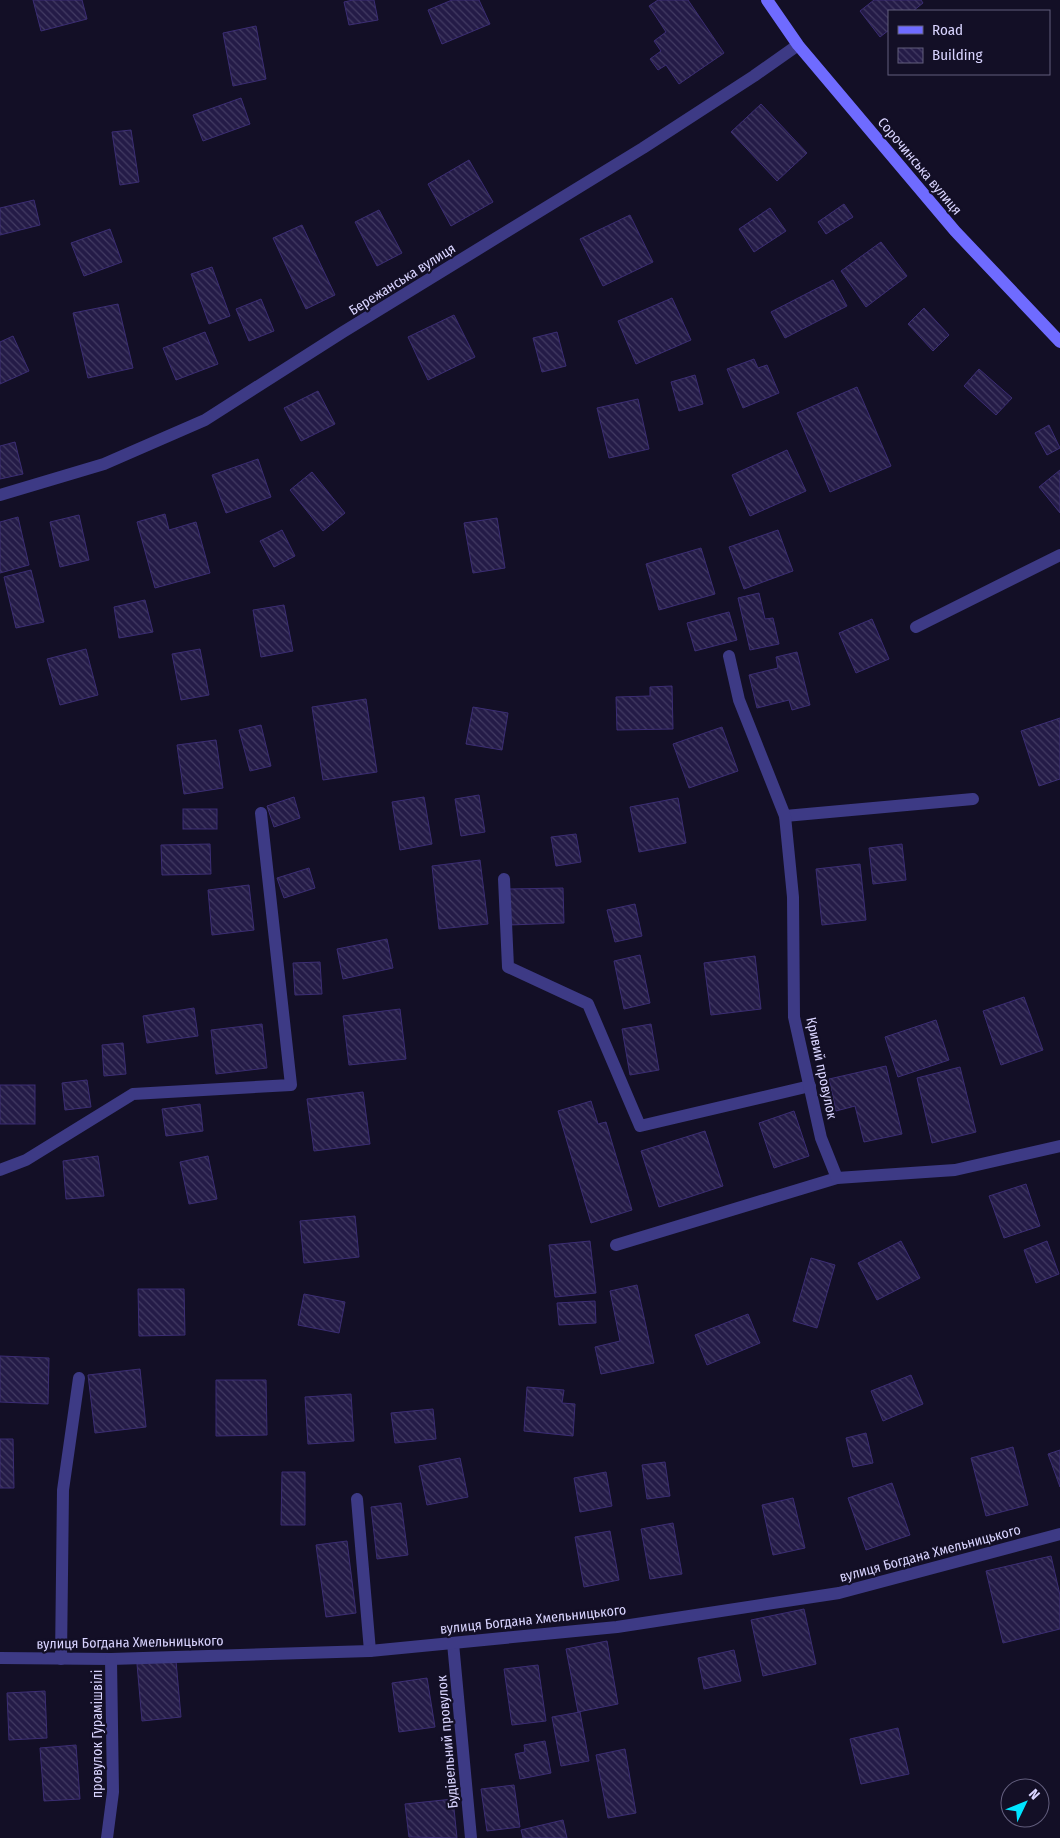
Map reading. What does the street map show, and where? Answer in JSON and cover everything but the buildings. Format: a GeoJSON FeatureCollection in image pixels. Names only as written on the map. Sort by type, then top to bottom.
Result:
{"type":"FeatureCollection","features":[{"type":"Feature","properties":{"kind":"main road","name":"Сорочинська вулиця"},"geometry":{"type":"LineString","coordinates":[[770,1],[798,46],[955,231],[1060,342]]}},
{"type":"Feature","properties":{"kind":"street","name":"Бережанська вулиця"},"geometry":{"type":"LineString","coordinates":[[0,495],[104,464],[206,420],[643,148],[798,46]]}},
{"type":"Feature","properties":{"kind":"street"},"geometry":{"type":"LineString","coordinates":[[916,627],[1060,555]]}},
{"type":"Feature","properties":{"kind":"street","name":"Кривий провулок"},"geometry":{"type":"LineString","coordinates":[[729,656],[739,700],[785,816],[793,897],[794,1017],[821,1138],[837,1178]]}},
{"type":"Feature","properties":{"kind":"street"},"geometry":{"type":"LineString","coordinates":[[785,816],[973,799]]}},
{"type":"Feature","properties":{"kind":"street"},"geometry":{"type":"LineString","coordinates":[[0,1170],[26,1160],[133,1094],[291,1085],[261,812]]}},
{"type":"Feature","properties":{"kind":"street"},"geometry":{"type":"LineString","coordinates":[[504,879],[508,967],[588,1004],[640,1126],[810,1086]]}},
{"type":"Feature","properties":{"kind":"street"},"geometry":{"type":"LineString","coordinates":[[616,1245],[837,1178],[955,1170],[1060,1146]]}},
{"type":"Feature","properties":{"kind":"street"},"geometry":{"type":"LineString","coordinates":[[60,1659],[63,1490],[79,1378]]}},
{"type":"Feature","properties":{"kind":"street"},"geometry":{"type":"LineString","coordinates":[[358,1499],[370,1651]]}},
{"type":"Feature","properties":{"kind":"street","name":"вулиця Богдана Хмельницького"},"geometry":{"type":"LineString","coordinates":[[0,1658],[111,1659],[370,1651],[617,1626],[839,1593],[1060,1534]]}},
{"type":"Feature","properties":{"kind":"street","name":"Будівельний провулок"},"geometry":{"type":"LineString","coordinates":[[452,1643],[470,1838]]}},
{"type":"Feature","properties":{"kind":"street","name":"провулок Гурамішвілі"},"geometry":{"type":"LineString","coordinates":[[107,1838],[113,1792],[111,1659]]}}]}
